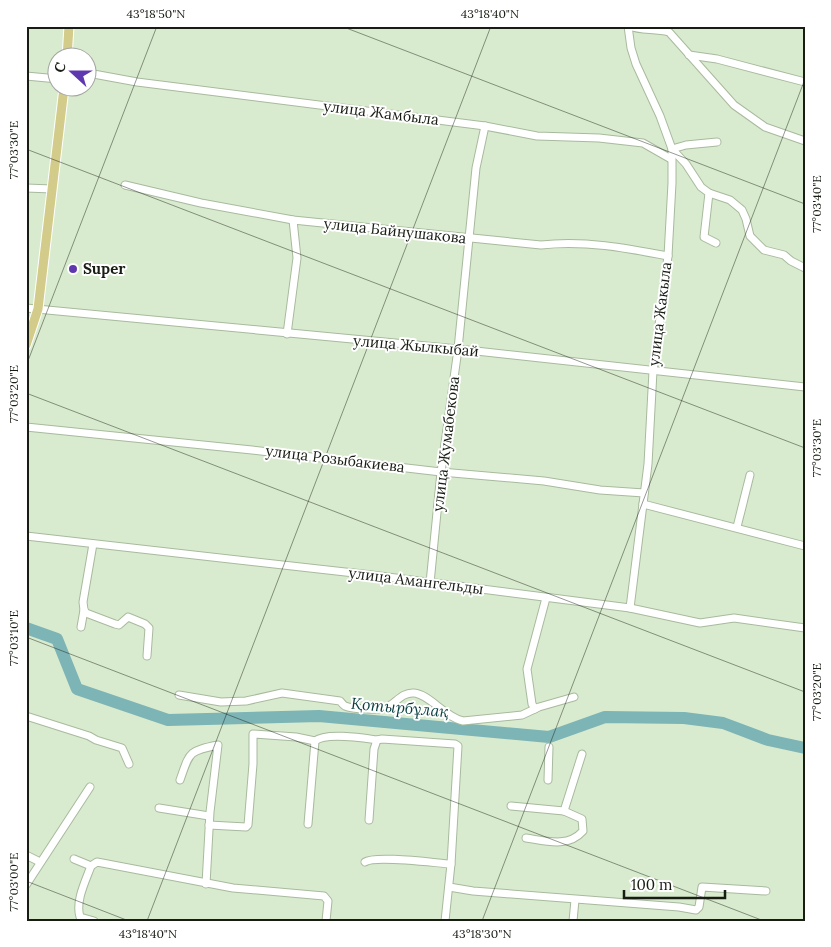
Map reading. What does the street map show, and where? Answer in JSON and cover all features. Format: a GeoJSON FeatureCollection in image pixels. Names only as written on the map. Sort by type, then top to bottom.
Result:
{"type":"FeatureCollection","features":[{"type":"Feature","properties":{"kind":"main road"},"geometry":{"type":"LineString","coordinates":[[68,48],[69,26]]}},
{"type":"Feature","properties":{"kind":"main road"},"geometry":{"type":"LineString","coordinates":[[26,345],[38,309],[63,98]]}},
{"type":"Feature","properties":{"kind":"street"},"geometry":{"type":"LineString","coordinates":[[628,26],[657,28],[669,32],[734,105],[765,126],[805,141]]}},
{"type":"Feature","properties":{"kind":"street","name":"улица Жакыла"},"geometry":{"type":"LineString","coordinates":[[628,26],[631,48],[636,64],[660,116],[672,149],[668,256],[653,371],[648,464],[630,608]]}},
{"type":"Feature","properties":{"kind":"street"},"geometry":{"type":"LineString","coordinates":[[689,54],[717,59],[805,82]]}},
{"type":"Feature","properties":{"kind":"street"},"geometry":{"type":"LineString","coordinates":[[26,76],[48,78]]}},
{"type":"Feature","properties":{"kind":"street","name":"улица Жамбыла"},"geometry":{"type":"LineString","coordinates":[[98,76],[485,126],[537,136],[600,138],[643,143],[671,159]]}},
{"type":"Feature","properties":{"kind":"street","name":"улица Жумабекова"},"geometry":{"type":"LineString","coordinates":[[430,584],[441,472],[458,349],[476,168],[485,126]]}},
{"type":"Feature","properties":{"kind":"street"},"geometry":{"type":"LineString","coordinates":[[717,142],[686,145],[672,149],[686,164],[701,187],[709,193],[730,200],[742,210],[750,236],[764,250],[784,255],[805,268]]}},
{"type":"Feature","properties":{"kind":"street","name":"улица Байнушакова"},"geometry":{"type":"LineString","coordinates":[[125,185],[201,203],[293,220],[541,245],[580,243],[622,247],[668,256]]}},
{"type":"Feature","properties":{"kind":"street"},"geometry":{"type":"LineString","coordinates":[[26,188],[52,189]]}},
{"type":"Feature","properties":{"kind":"street"},"geometry":{"type":"LineString","coordinates":[[709,193],[704,237],[716,243]]}},
{"type":"Feature","properties":{"kind":"street"},"geometry":{"type":"LineString","coordinates":[[288,334],[298,258],[293,220]]}},
{"type":"Feature","properties":{"kind":"street","name":"улица Жылкыбай"},"geometry":{"type":"LineString","coordinates":[[26,308],[458,349],[805,387]]}},
{"type":"Feature","properties":{"kind":"street","name":"улица Розыбакиева"},"geometry":{"type":"LineString","coordinates":[[26,427],[644,493]]}},
{"type":"Feature","properties":{"kind":"street"},"geometry":{"type":"LineString","coordinates":[[736,528],[750,475]]}},
{"type":"Feature","properties":{"kind":"street"},"geometry":{"type":"LineString","coordinates":[[643,504],[805,546]]}},
{"type":"Feature","properties":{"kind":"street","name":"улица Амангельды"},"geometry":{"type":"LineString","coordinates":[[26,536],[372,575],[430,584],[630,608],[700,623],[734,618],[805,628]]}},
{"type":"Feature","properties":{"kind":"street"},"geometry":{"type":"LineString","coordinates":[[81,627],[84,610],[83,602],[93,544]]}},
{"type":"Feature","properties":{"kind":"street"},"geometry":{"type":"LineString","coordinates":[[535,709],[532,704],[527,669],[546,598]]}},
{"type":"Feature","properties":{"kind":"street"},"geometry":{"type":"LineString","coordinates":[[84,610],[86,613],[119,625],[128,618],[146,624],[149,628],[147,656]]}},
{"type":"Feature","properties":{"kind":"street"},"geometry":{"type":"LineString","coordinates":[[179,695],[221,702],[246,701],[282,693],[340,701],[346,706],[366,709],[386,708],[399,698],[413,693],[422,695],[456,720],[463,721],[522,716],[535,709],[574,697]]}},
{"type":"Feature","properties":{"kind":"street"},"geometry":{"type":"LineString","coordinates":[[26,716],[122,748],[129,764]]}},
{"type":"Feature","properties":{"kind":"street"},"geometry":{"type":"LineString","coordinates":[[209,825],[246,827],[248,825],[254,734],[296,737],[315,741],[319,738],[337,736],[455,744],[458,746],[446,921]]}},
{"type":"Feature","properties":{"kind":"street"},"geometry":{"type":"LineString","coordinates":[[369,820],[374,749],[377,740]]}},
{"type":"Feature","properties":{"kind":"street"},"geometry":{"type":"LineString","coordinates":[[308,824],[315,741]]}},
{"type":"Feature","properties":{"kind":"street"},"geometry":{"type":"LineString","coordinates":[[180,780],[189,755],[198,749],[218,745],[209,816],[206,884]]}},
{"type":"Feature","properties":{"kind":"street"},"geometry":{"type":"LineString","coordinates":[[548,780],[549,747]]}},
{"type":"Feature","properties":{"kind":"street"},"geometry":{"type":"LineString","coordinates":[[564,811],[582,754]]}},
{"type":"Feature","properties":{"kind":"street"},"geometry":{"type":"LineString","coordinates":[[26,885],[90,786]]}},
{"type":"Feature","properties":{"kind":"street"},"geometry":{"type":"LineString","coordinates":[[511,806],[564,811],[582,819],[583,831],[576,839],[562,842],[526,838]]}},
{"type":"Feature","properties":{"kind":"street"},"geometry":{"type":"LineString","coordinates":[[159,808],[209,816]]}},
{"type":"Feature","properties":{"kind":"street"},"geometry":{"type":"LineString","coordinates":[[26,855],[40,862]]}},
{"type":"Feature","properties":{"kind":"street"},"geometry":{"type":"LineString","coordinates":[[74,858],[92,866]]}},
{"type":"Feature","properties":{"kind":"street"},"geometry":{"type":"LineString","coordinates":[[365,862],[368,859],[451,864]]}},
{"type":"Feature","properties":{"kind":"street"},"geometry":{"type":"LineString","coordinates":[[94,921],[80,917],[78,912],[79,903],[92,866],[97,862],[206,884],[324,896],[328,901],[326,921]]}},
{"type":"Feature","properties":{"kind":"street"},"geometry":{"type":"LineString","coordinates":[[449,886],[473,891],[679,907],[696,910],[702,887],[766,891]]}},
{"type":"Feature","properties":{"kind":"street"},"geometry":{"type":"LineString","coordinates":[[573,921],[575,900]]}},
{"type":"Feature","properties":{"kind":"waterway","name":"Қотырбұлақ"},"geometry":{"type":"LineString","coordinates":[[26,628],[57,639],[77,689],[168,720],[319,716],[549,737],[605,717],[684,718],[723,723],[768,740],[805,748]]}},
{"type":"Feature","properties":{"kind":"place","name":"Super"},"geometry":{"type":"Point","coordinates":[73,269]}}]}
